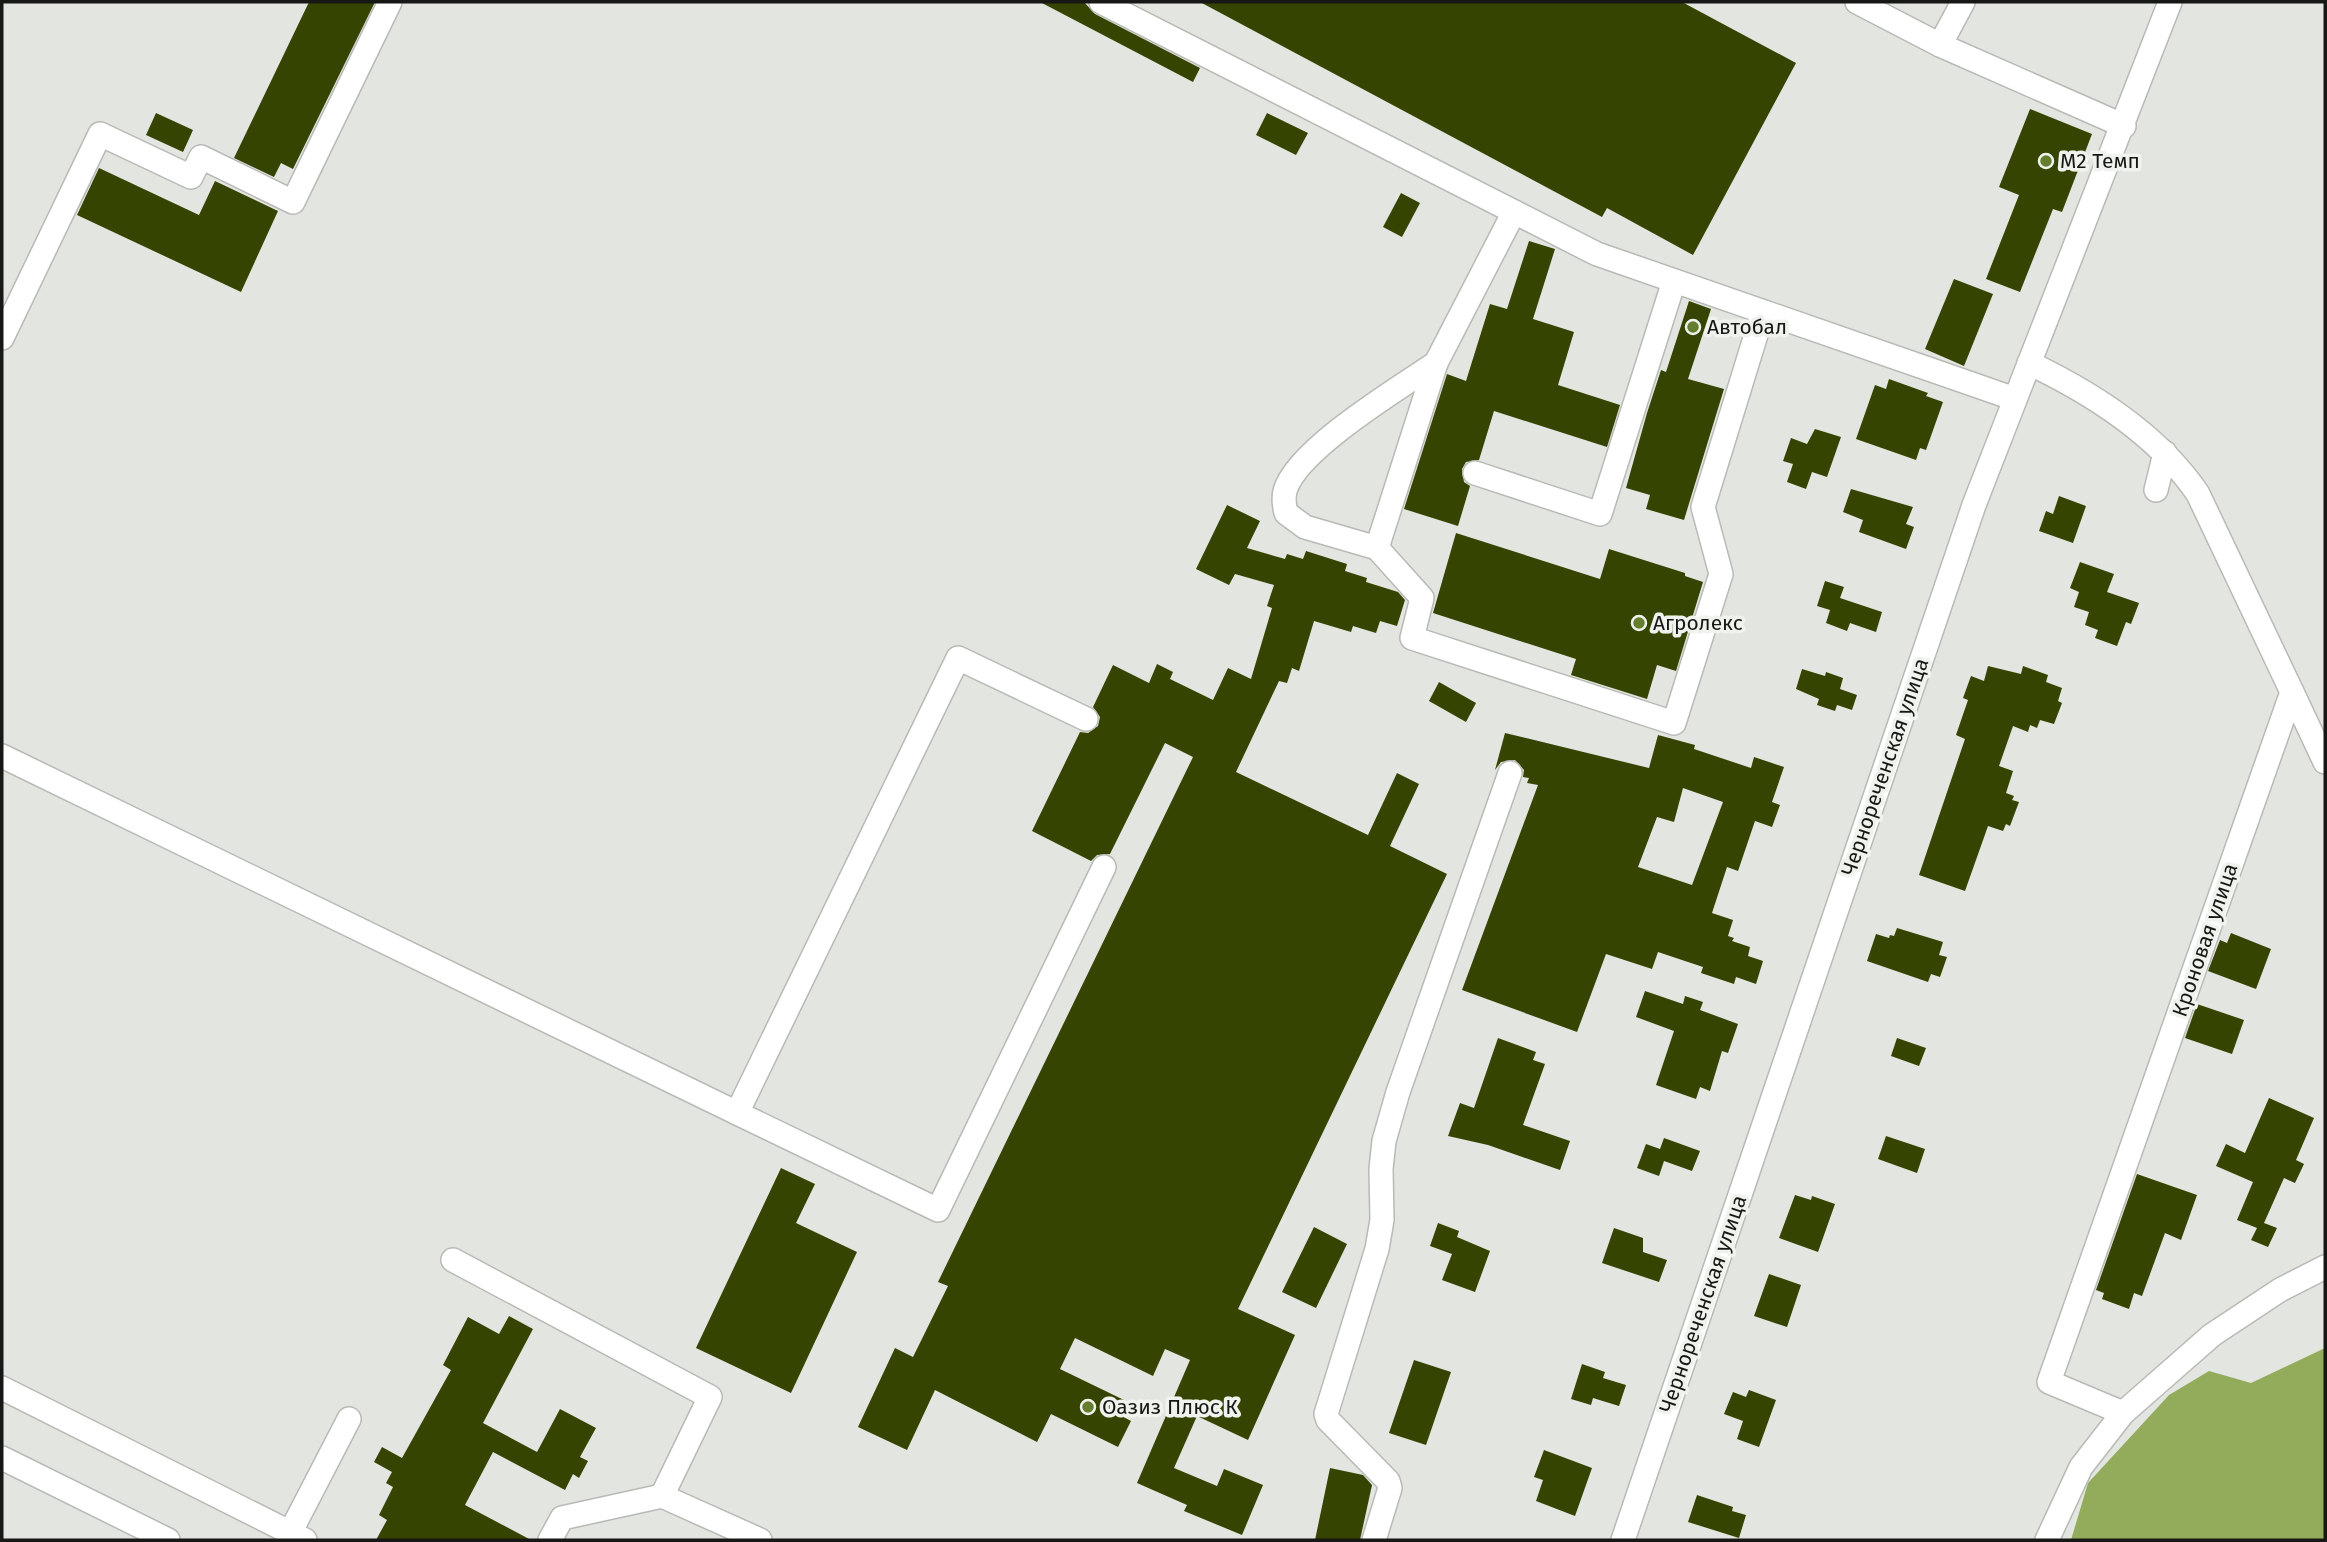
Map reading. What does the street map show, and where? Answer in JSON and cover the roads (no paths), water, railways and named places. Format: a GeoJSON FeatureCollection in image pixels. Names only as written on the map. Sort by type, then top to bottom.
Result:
{"type":"FeatureCollection","features":[{"type":"Feature","properties":{"kind":"street"},"geometry":{"type":"LineString","coordinates":[[2,338],[100,134],[191,177],[201,157],[293,202],[390,2]]}},
{"type":"Feature","properties":{"kind":"street"},"geometry":{"type":"LineString","coordinates":[[1101,2],[1597,254],[2015,399]]}},
{"type":"Feature","properties":{"kind":"street"},"geometry":{"type":"LineString","coordinates":[[1857,2],[1940,44],[2124,126]]}},
{"type":"Feature","properties":{"kind":"street"},"geometry":{"type":"LineString","coordinates":[[1940,44],[1962,2]]}},
{"type":"Feature","properties":{"kind":"street","name":"Чернореченская улица"},"geometry":{"type":"LineString","coordinates":[[1623,1540],[1969,519],[2170,2]]}},
{"type":"Feature","properties":{"kind":"street"},"geometry":{"type":"LineString","coordinates":[[1377,548],[1436,363],[1514,212]]}},
{"type":"Feature","properties":{"kind":"street"},"geometry":{"type":"LineString","coordinates":[[1475,473],[1600,514],[1674,281]]}},
{"type":"Feature","properties":{"kind":"street"},"geometry":{"type":"LineString","coordinates":[[1436,363],[1355,418],[1306,459],[1285,490],[1286,513],[1305,527],[1377,548],[1422,598],[1412,638],[1674,723],[1721,574],[1703,507],[1763,312]]}},
{"type":"Feature","properties":{"kind":"street"},"geometry":{"type":"LineString","coordinates":[[2029,363],[2068,381],[2144,450],[2165,453],[2198,494],[2325,762]]}},
{"type":"Feature","properties":{"kind":"street"},"geometry":{"type":"LineString","coordinates":[[2156,490],[2165,453]]}},
{"type":"Feature","properties":{"kind":"street"},"geometry":{"type":"LineString","coordinates":[[737,1112],[958,658],[1086,719]]}},
{"type":"Feature","properties":{"kind":"street","name":"Кроновая улица"},"geometry":{"type":"LineString","coordinates":[[2123,1413],[2049,1382],[2292,692]]}},
{"type":"Feature","properties":{"kind":"street"},"geometry":{"type":"LineString","coordinates":[[2,756],[938,1210],[1104,867]]}},
{"type":"Feature","properties":{"kind":"street"},"geometry":{"type":"LineString","coordinates":[[1374,1540],[1390,1488],[1388,1481],[1326,1415],[1377,1249],[1382,1220],[1381,1169],[1384,1141],[1398,1093],[1510,774]]}},
{"type":"Feature","properties":{"kind":"street"},"geometry":{"type":"LineString","coordinates":[[453,1260],[710,1397],[662,1496]]}},
{"type":"Feature","properties":{"kind":"street"},"geometry":{"type":"LineString","coordinates":[[2047,1540],[2081,1467],[2123,1413],[2212,1335],[2280,1290],[2325,1267]]}},
{"type":"Feature","properties":{"kind":"street"},"geometry":{"type":"LineString","coordinates":[[2,1388],[298,1536],[349,1419]]}},
{"type":"Feature","properties":{"kind":"street"},"geometry":{"type":"LineString","coordinates":[[2,1458],[168,1540]]}},
{"type":"Feature","properties":{"kind":"street"},"geometry":{"type":"LineString","coordinates":[[550,1540],[562,1518],[662,1496],[760,1540]]}},
{"type":"Feature","properties":{"kind":"place","name":"М2 Темп"},"geometry":{"type":"Point","coordinates":[2046,161]}},
{"type":"Feature","properties":{"kind":"place","name":"Автобал"},"geometry":{"type":"Point","coordinates":[1693,327]}},
{"type":"Feature","properties":{"kind":"place","name":"Агролекс"},"geometry":{"type":"Point","coordinates":[1639,623]}},
{"type":"Feature","properties":{"kind":"place","name":"Оазиз Плюс К"},"geometry":{"type":"Point","coordinates":[1088,1407]}}]}
